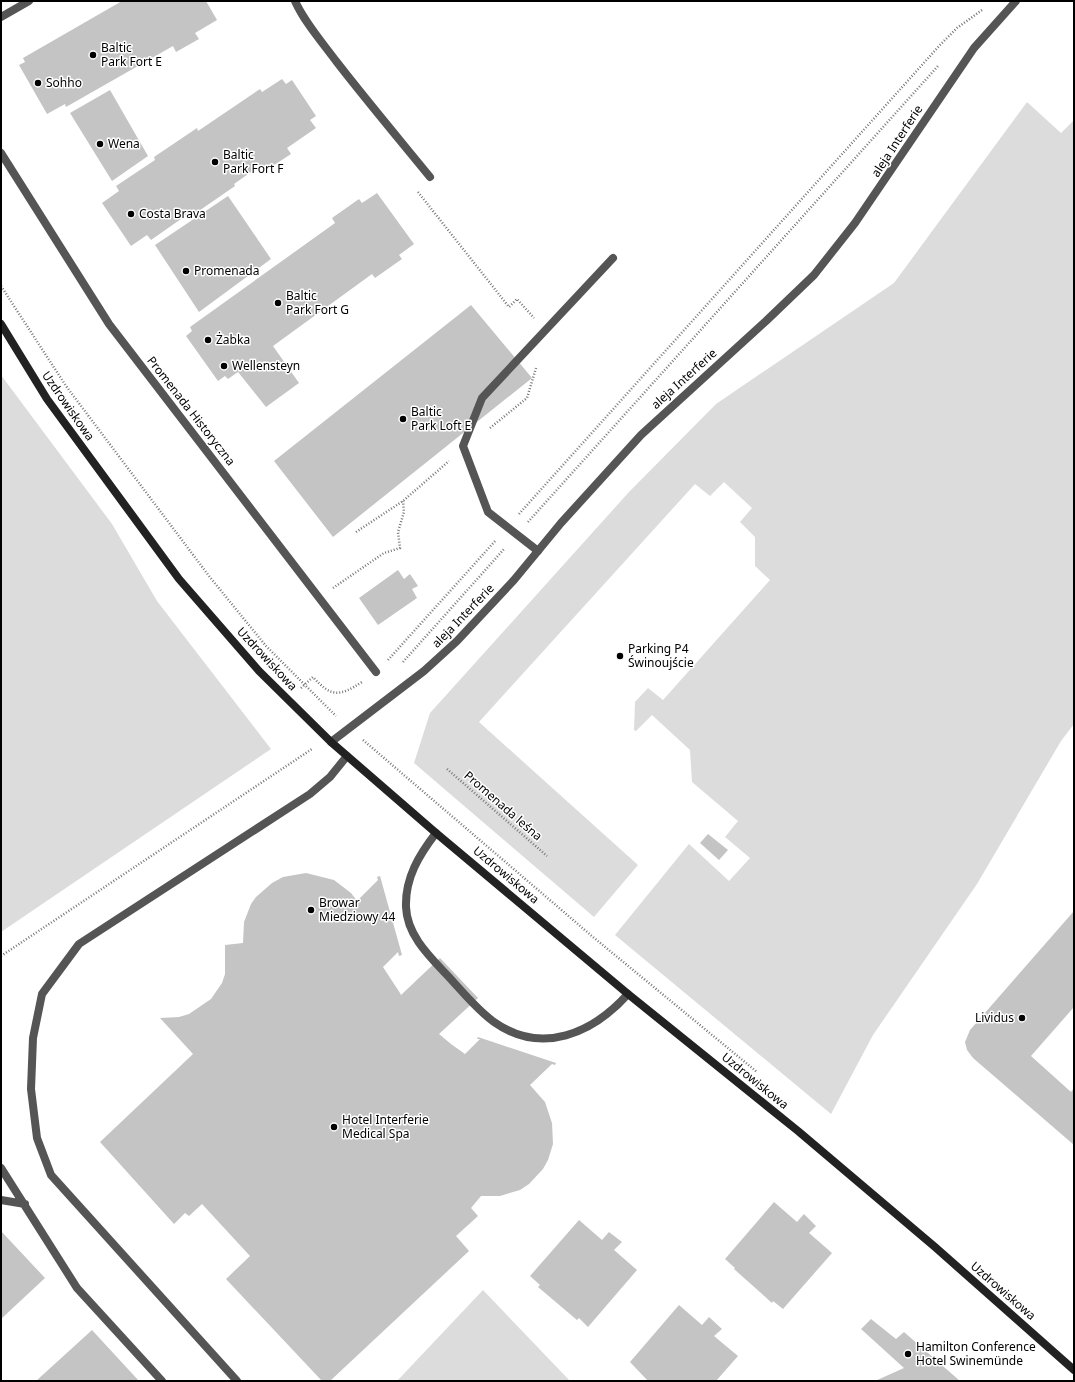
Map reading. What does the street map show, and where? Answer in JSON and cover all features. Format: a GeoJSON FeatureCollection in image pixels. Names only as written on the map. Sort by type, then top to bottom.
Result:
{"type":"FeatureCollection","features":[{"type":"Feature","properties":{"kind":"street"},"geometry":{"type":"LineString","coordinates":[[1,17],[29,1]]}},
{"type":"Feature","properties":{"kind":"street"},"geometry":{"type":"LineString","coordinates":[[295,1],[301,14],[330,53],[430,178]]}},
{"type":"Feature","properties":{"kind":"street","name":"aleja Interferie"},"geometry":{"type":"LineString","coordinates":[[331,742],[424,671],[452,646],[514,580],[561,523],[641,435],[814,275],[855,223],[974,48],[1016,1]]}},
{"type":"Feature","properties":{"kind":"street","name":"Promenada Historyczna"},"geometry":{"type":"LineString","coordinates":[[1,153],[108,324],[376,672]]}},
{"type":"Feature","properties":{"kind":"street"},"geometry":{"type":"LineString","coordinates":[[538,551],[488,512],[463,446],[482,398],[613,258]]}},
{"type":"Feature","properties":{"kind":"street","name":"Uzdrowiskowa"},"geometry":{"type":"LineString","coordinates":[[1,324],[47,399],[178,579],[259,671],[331,742],[436,833],[628,994],[798,1131],[934,1247],[1074,1370]]}},
{"type":"Feature","properties":{"kind":"street"},"geometry":{"type":"LineString","coordinates":[[237,1381],[51,1175],[37,1138],[31,1089],[33,1038],[42,994],[79,944],[310,794],[330,777],[347,756]]}},
{"type":"Feature","properties":{"kind":"street"},"geometry":{"type":"LineString","coordinates":[[436,833],[412,869],[407,889],[406,901],[410,926],[430,957],[478,1008],[494,1022],[514,1033],[540,1039],[556,1038],[576,1032],[597,1022],[615,1008],[628,994]]}},
{"type":"Feature","properties":{"kind":"street"},"geometry":{"type":"LineString","coordinates":[[1,1168],[25,1204],[76,1288],[162,1381]]}},
{"type":"Feature","properties":{"kind":"street"},"geometry":{"type":"LineString","coordinates":[[1,1200],[25,1204]]}},
{"type":"Feature","properties":{"kind":"path"},"geometry":{"type":"LineString","coordinates":[[304,685],[313,677],[326,689],[342,694],[376,672],[508,527],[938,46],[957,28],[988,7]]}},
{"type":"Feature","properties":{"kind":"path"},"geometry":{"type":"LineString","coordinates":[[398,667],[943,60]]}},
{"type":"Feature","properties":{"kind":"path"},"geometry":{"type":"LineString","coordinates":[[414,187],[509,307],[517,299],[536,320]]}},
{"type":"Feature","properties":{"kind":"path"},"geometry":{"type":"LineString","coordinates":[[1,286],[66,386],[199,563],[266,646],[335,715],[593,937],[761,1076]]}},
{"type":"Feature","properties":{"kind":"path"},"geometry":{"type":"LineString","coordinates":[[486,431],[528,398],[537,365]]}},
{"type":"Feature","properties":{"kind":"path"},"geometry":{"type":"LineString","coordinates":[[356,532],[403,501],[450,461]]}},
{"type":"Feature","properties":{"kind":"path"},"geometry":{"type":"LineString","coordinates":[[320,598],[384,553],[400,548],[398,532],[404,512],[403,501]]}},
{"type":"Feature","properties":{"kind":"path"},"geometry":{"type":"LineString","coordinates":[[335,715],[341,711]]}},
{"type":"Feature","properties":{"kind":"path"},"geometry":{"type":"LineString","coordinates":[[1,956],[312,749]]}},
{"type":"Feature","properties":{"kind":"path","name":"Promenada leśna"},"geometry":{"type":"LineString","coordinates":[[447,769],[547,856]]}},
{"type":"Feature","properties":{"kind":"shaded area"},"geometry":{"type":"Polygon","coordinates":[[[1027,102],[1061,133],[1074,120],[1074,724],[1061,741],[977,884],[873,1035],[831,1114],[615,935],[689,844],[729,881],[750,858],[725,837],[738,821],[692,782],[690,750],[652,715],[636,731],[634,730],[635,702],[648,688],[663,700],[770,580],[755,566],[755,537],[740,522],[752,508],[724,482],[710,496],[695,484],[479,722],[638,865],[594,917],[414,763],[430,713],[629,492],[716,404],[894,283],[1027,102]]]}},
{"type":"Feature","properties":{"kind":"shaded area"},"geometry":{"type":"Polygon","coordinates":[[[1,375],[112,524],[157,601],[271,749],[1,932],[1,375]]]}},
{"type":"Feature","properties":{"kind":"shaded area"},"geometry":{"type":"Polygon","coordinates":[[[483,1290],[570,1381],[397,1381],[483,1290]]]}},
{"type":"Feature","properties":{"kind":"building","name":"Baltic Park Fort E"},"geometry":{"type":"Polygon","coordinates":[[[122,1],[206,1],[217,20],[195,33],[199,39],[176,52],[173,46],[66,107],[65,104],[47,114],[19,65],[25,62],[23,58],[122,1]]]}},
{"type":"Feature","properties":{"kind":"building","name":"Baltic Park Fort F"},"geometry":{"type":"Polygon","coordinates":[[[282,79],[286,84],[292,80],[316,116],[310,120],[316,128],[287,148],[291,154],[265,171],[261,165],[234,184],[235,186],[193,215],[191,212],[151,240],[147,235],[131,246],[102,203],[119,191],[116,186],[155,160],[154,157],[197,128],[198,131],[260,89],[262,92],[282,79]]]}},
{"type":"Feature","properties":{"kind":"building"},"geometry":{"type":"Polygon","coordinates":[[[110,90],[148,156],[112,181],[70,113],[110,90]]]}},
{"type":"Feature","properties":{"kind":"building","name":"Baltic Park Fort G"},"geometry":{"type":"Polygon","coordinates":[[[377,193],[414,244],[399,255],[402,259],[375,278],[372,274],[273,346],[299,383],[266,407],[238,372],[228,379],[225,376],[218,381],[186,336],[192,331],[190,327],[335,223],[332,218],[359,199],[362,203],[377,193]]]}},
{"type":"Feature","properties":{"kind":"building"},"geometry":{"type":"Polygon","coordinates":[[[228,196],[271,259],[199,312],[155,245],[228,196]]]}},
{"type":"Feature","properties":{"kind":"building","name":"Baltic Park Loft E"},"geometry":{"type":"Polygon","coordinates":[[[471,305],[532,378],[333,537],[274,461],[471,305]]]}},
{"type":"Feature","properties":{"kind":"building"},"geometry":{"type":"Polygon","coordinates":[[[398,570],[404,579],[410,574],[418,586],[412,589],[417,598],[378,625],[359,598],[398,570]]]}},
{"type":"Feature","properties":{"kind":"building"},"geometry":{"type":"Polygon","coordinates":[[[708,834],[728,850],[719,860],[700,843],[708,834]]]}},
{"type":"Feature","properties":{"kind":"building","name":"Hotel Interferie Medical Spa"},"geometry":{"type":"Polygon","coordinates":[[[306,873],[334,880],[351,893],[357,901],[378,880],[377,877],[380,876],[402,955],[399,956],[398,952],[383,967],[401,995],[440,958],[478,998],[439,1034],[451,1044],[465,1054],[480,1039],[477,1039],[478,1037],[556,1063],[555,1065],[552,1064],[530,1085],[545,1102],[552,1123],[553,1144],[548,1160],[543,1169],[529,1184],[520,1190],[500,1196],[481,1196],[471,1208],[478,1216],[456,1236],[469,1251],[330,1381],[322,1381],[226,1279],[250,1256],[202,1204],[189,1216],[185,1213],[174,1224],[100,1142],[193,1054],[160,1018],[179,1017],[189,1014],[211,999],[222,983],[225,974],[225,945],[243,943],[244,922],[251,904],[256,897],[272,883],[283,877],[306,873]]]}},
{"type":"Feature","properties":{"kind":"building","name":"Lividus"},"geometry":{"type":"Polygon","coordinates":[[[1074,911],[1074,1007],[1031,1056],[1071,1092],[1074,1088],[1074,1145],[973,1058],[967,1050],[965,1042],[970,1030],[1074,911]]]}},
{"type":"Feature","properties":{"kind":"building"},"geometry":{"type":"Polygon","coordinates":[[[774,1202],[797,1222],[804,1214],[816,1226],[809,1233],[832,1253],[783,1309],[773,1301],[772,1303],[725,1259],[774,1202]]]}},
{"type":"Feature","properties":{"kind":"building"},"geometry":{"type":"Polygon","coordinates":[[[579,1220],[602,1240],[609,1232],[622,1242],[614,1250],[637,1270],[588,1327],[579,1318],[577,1320],[538,1287],[540,1285],[530,1276],[579,1220]]]}},
{"type":"Feature","properties":{"kind":"building"},"geometry":{"type":"Polygon","coordinates":[[[1,1231],[45,1278],[1,1319],[1,1231]]]}},
{"type":"Feature","properties":{"kind":"building"},"geometry":{"type":"Polygon","coordinates":[[[679,1305],[702,1325],[709,1317],[722,1329],[714,1336],[738,1356],[716,1381],[648,1381],[630,1362],[679,1305]]]}},
{"type":"Feature","properties":{"kind":"building","name":"Hamilton Conference Hotel Swinemünde"},"geometry":{"type":"Polygon","coordinates":[[[871,1319],[896,1339],[904,1332],[960,1381],[875,1381],[904,1368],[861,1329],[871,1319]]]}},
{"type":"Feature","properties":{"kind":"building"},"geometry":{"type":"Polygon","coordinates":[[[92,1330],[139,1381],[36,1381],[92,1330]]]}},
{"type":"Feature","properties":{"kind":"place","name":"Baltic Park Fort E"},"geometry":{"type":"Point","coordinates":[93,55]}},
{"type":"Feature","properties":{"kind":"place","name":"Sohho"},"geometry":{"type":"Point","coordinates":[38,83]}},
{"type":"Feature","properties":{"kind":"place","name":"Wena"},"geometry":{"type":"Point","coordinates":[100,144]}},
{"type":"Feature","properties":{"kind":"place","name":"Baltic Park Fort F"},"geometry":{"type":"Point","coordinates":[215,162]}},
{"type":"Feature","properties":{"kind":"place","name":"Costa Brava"},"geometry":{"type":"Point","coordinates":[131,214]}},
{"type":"Feature","properties":{"kind":"place","name":"Promenada"},"geometry":{"type":"Point","coordinates":[186,271]}},
{"type":"Feature","properties":{"kind":"place","name":"Baltic Park Fort G"},"geometry":{"type":"Point","coordinates":[278,303]}},
{"type":"Feature","properties":{"kind":"place","name":"Żabka"},"geometry":{"type":"Point","coordinates":[208,340]}},
{"type":"Feature","properties":{"kind":"place","name":"Wellensteyn"},"geometry":{"type":"Point","coordinates":[224,366]}},
{"type":"Feature","properties":{"kind":"place","name":"Baltic Park Loft E"},"geometry":{"type":"Point","coordinates":[403,419]}},
{"type":"Feature","properties":{"kind":"place","name":"Parking P4 Świnoujście"},"geometry":{"type":"Point","coordinates":[620,656]}},
{"type":"Feature","properties":{"kind":"place","name":"Browar Miedziowy 44"},"geometry":{"type":"Point","coordinates":[311,910]}},
{"type":"Feature","properties":{"kind":"place","name":"Lividus"},"geometry":{"type":"Point","coordinates":[1022,1018]}},
{"type":"Feature","properties":{"kind":"place","name":"Hotel Interferie Medical Spa"},"geometry":{"type":"Point","coordinates":[334,1127]}},
{"type":"Feature","properties":{"kind":"place","name":"Hamilton Conference Hotel Swinemünde"},"geometry":{"type":"Point","coordinates":[908,1354]}}]}
